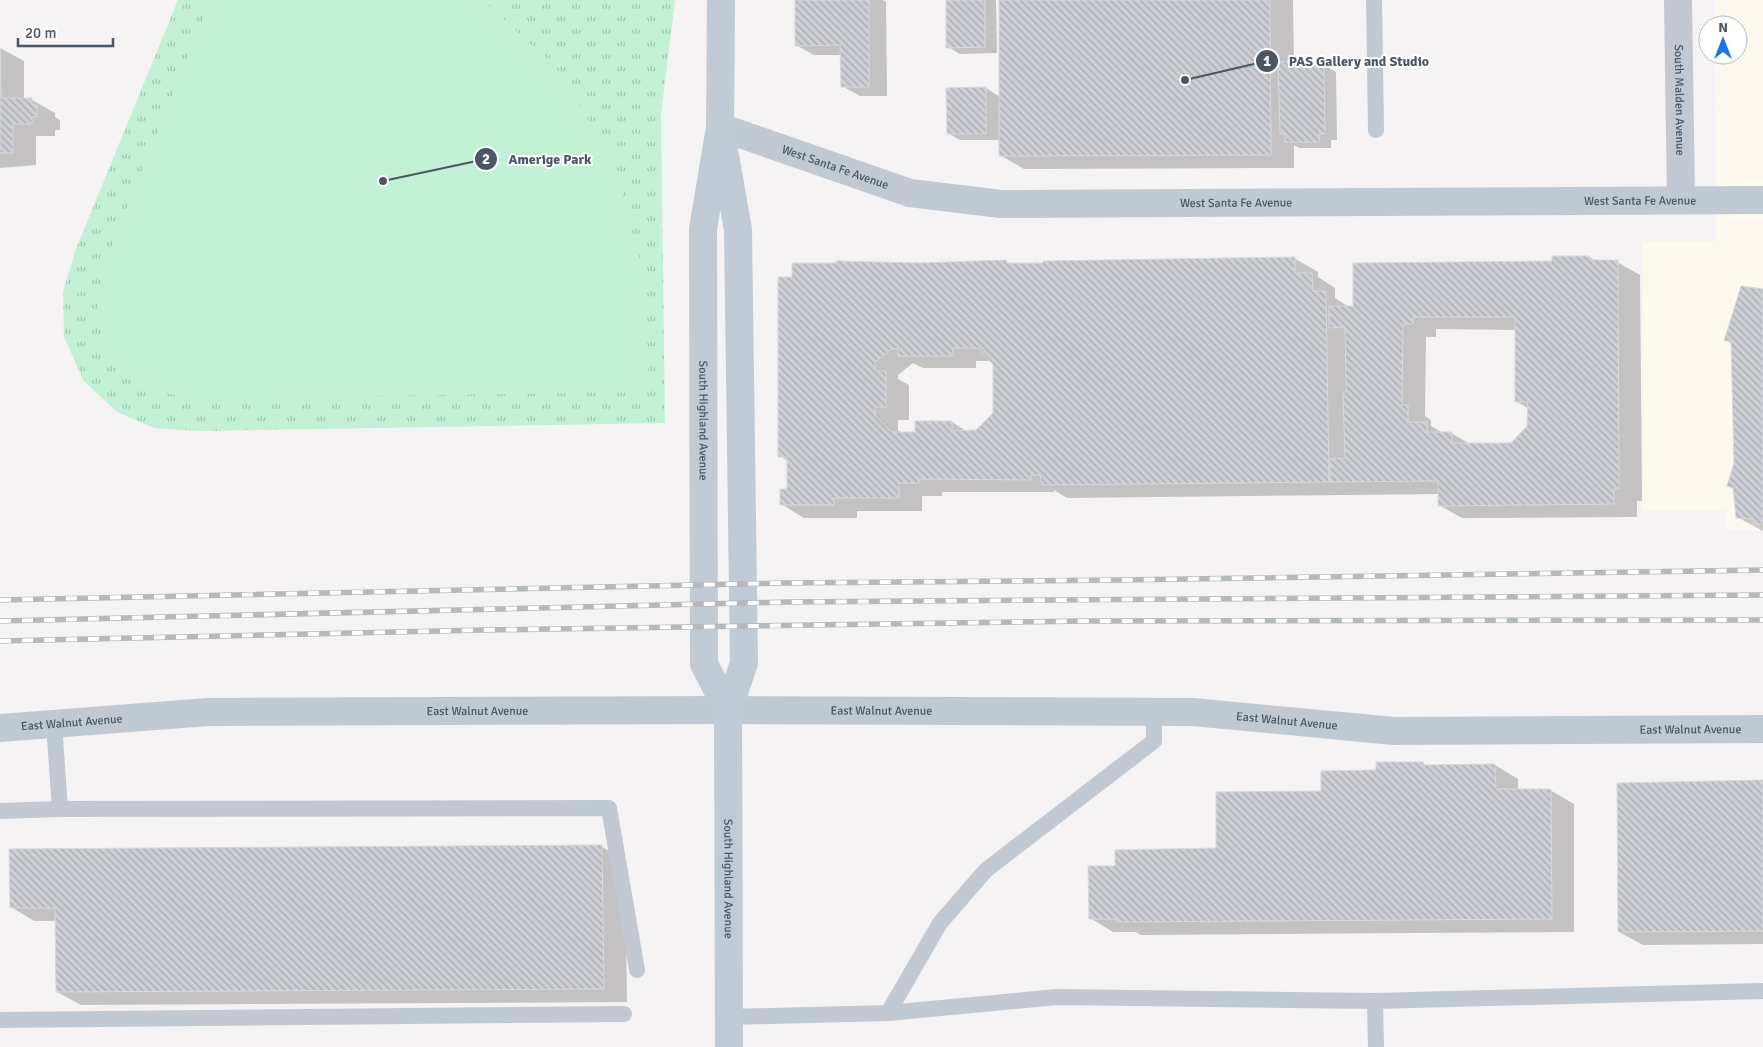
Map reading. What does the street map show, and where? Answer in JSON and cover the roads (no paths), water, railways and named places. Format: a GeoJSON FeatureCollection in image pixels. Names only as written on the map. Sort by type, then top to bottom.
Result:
{"type":"FeatureCollection","features":[{"type":"Feature","properties":{"kind":"street","name":"South Highland Avenue"},"geometry":{"type":"LineString","coordinates":[[721,0],[720,127],[703,229],[704,664],[728,710]]}},
{"type":"Feature","properties":{"kind":"street","name":"South Malden Avenue"},"geometry":{"type":"LineString","coordinates":[[1678,0],[1681,200]]}},
{"type":"Feature","properties":{"kind":"street","name":"South Highland Avenue"},"geometry":{"type":"LineString","coordinates":[[720,127],[738,230],[744,663],[728,710],[729,1047]]}},
{"type":"Feature","properties":{"kind":"street","name":"West Santa Fe Avenue"},"geometry":{"type":"LineString","coordinates":[[720,127],[910,193],[1001,204],[1763,200]]}},
{"type":"Feature","properties":{"kind":"street","name":"East Walnut Avenue"},"geometry":{"type":"LineString","coordinates":[[0,728],[208,712],[728,710],[1193,712],[1394,731],[1763,729]]}},
{"type":"Feature","properties":{"kind":"lane"},"geometry":{"type":"LineString","coordinates":[[1374,0],[1376,130]]}},
{"type":"Feature","properties":{"kind":"lane"},"geometry":{"type":"LineString","coordinates":[[888,1013],[940,923],[986,870],[1154,741],[1154,712]]}},
{"type":"Feature","properties":{"kind":"lane"},"geometry":{"type":"LineString","coordinates":[[54,724],[60,809]]}},
{"type":"Feature","properties":{"kind":"lane"},"geometry":{"type":"LineString","coordinates":[[0,811],[60,809],[609,808],[637,970]]}},
{"type":"Feature","properties":{"kind":"lane"},"geometry":{"type":"LineString","coordinates":[[729,1017],[888,1013],[1057,997],[1375,1001],[1763,992]]}},
{"type":"Feature","properties":{"kind":"lane"},"geometry":{"type":"LineString","coordinates":[[1375,1001],[1376,1047]]}},
{"type":"Feature","properties":{"kind":"lane"},"geometry":{"type":"LineString","coordinates":[[0,1020],[624,1014]]}},
{"type":"Feature","properties":{"kind":"railway"},"geometry":{"type":"LineString","coordinates":[[0,600],[782,583],[1123,580],[1763,570]]}},
{"type":"Feature","properties":{"kind":"railway"},"geometry":{"type":"LineString","coordinates":[[0,621],[788,602],[1763,595]]}},
{"type":"Feature","properties":{"kind":"railway"},"geometry":{"type":"LineString","coordinates":[[0,641],[484,630],[1086,621],[1763,620]]}},
{"type":"Feature","properties":{"kind":"place","name":"PAS Gallery and Studio"},"geometry":{"type":"Point","coordinates":[1185,80]}},
{"type":"Feature","properties":{"kind":"place","name":"Amerige Park"},"geometry":{"type":"Point","coordinates":[383,181]}}]}
